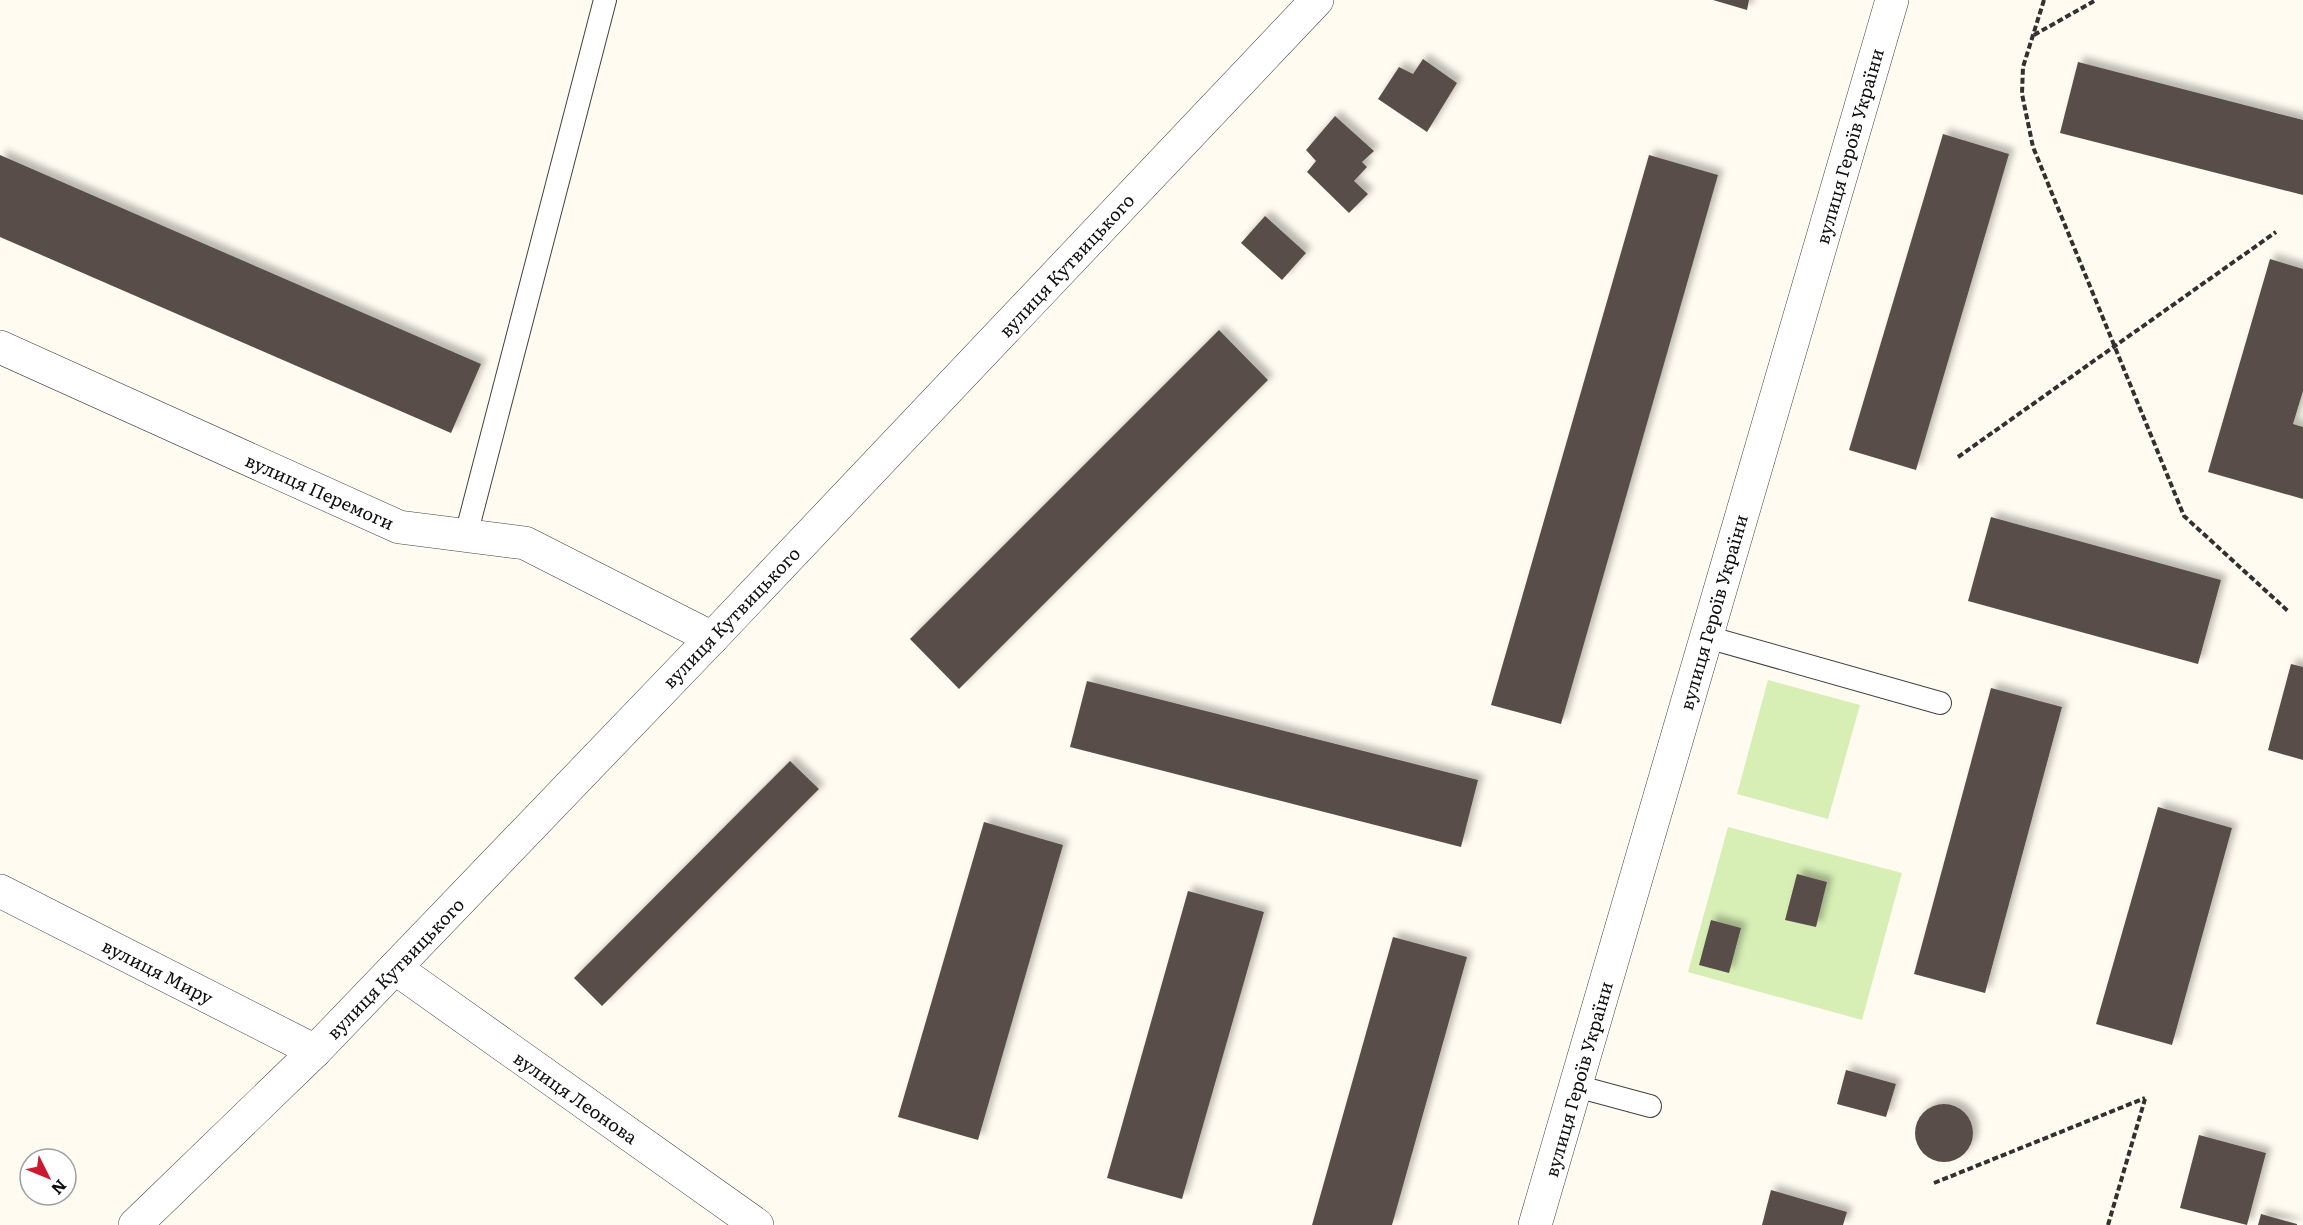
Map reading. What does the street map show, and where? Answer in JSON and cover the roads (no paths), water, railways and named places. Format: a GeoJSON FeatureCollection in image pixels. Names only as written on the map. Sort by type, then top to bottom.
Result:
{"type":"FeatureCollection","features":[{"type":"Feature","properties":{"kind":"street","name":"вулиця Кутвицького"},"geometry":{"type":"LineString","coordinates":[[135,1225],[315,1051],[712,638],[1317,0]]}},
{"type":"Feature","properties":{"kind":"street","name":"вулиця Героїв України"},"geometry":{"type":"LineString","coordinates":[[1535,1225],[1892,0]]}},
{"type":"Feature","properties":{"kind":"street","name":"вулиця Перемоги"},"geometry":{"type":"LineString","coordinates":[[0,346],[399,527],[525,543],[712,638]]}},
{"type":"Feature","properties":{"kind":"street","name":"вулиця Миру"},"geometry":{"type":"LineString","coordinates":[[0,891],[315,1051]]}},
{"type":"Feature","properties":{"kind":"street","name":"вулиця Леонова"},"geometry":{"type":"LineString","coordinates":[[394,968],[757,1225]]}},
{"type":"Feature","properties":{"kind":"lane"},"geometry":{"type":"LineString","coordinates":[[465,535],[604,0]]}},
{"type":"Feature","properties":{"kind":"lane"},"geometry":{"type":"LineString","coordinates":[[1707,637],[1940,703]]}},
{"type":"Feature","properties":{"kind":"lane"},"geometry":{"type":"LineString","coordinates":[[1576,1086],[1650,1106]]}}]}
